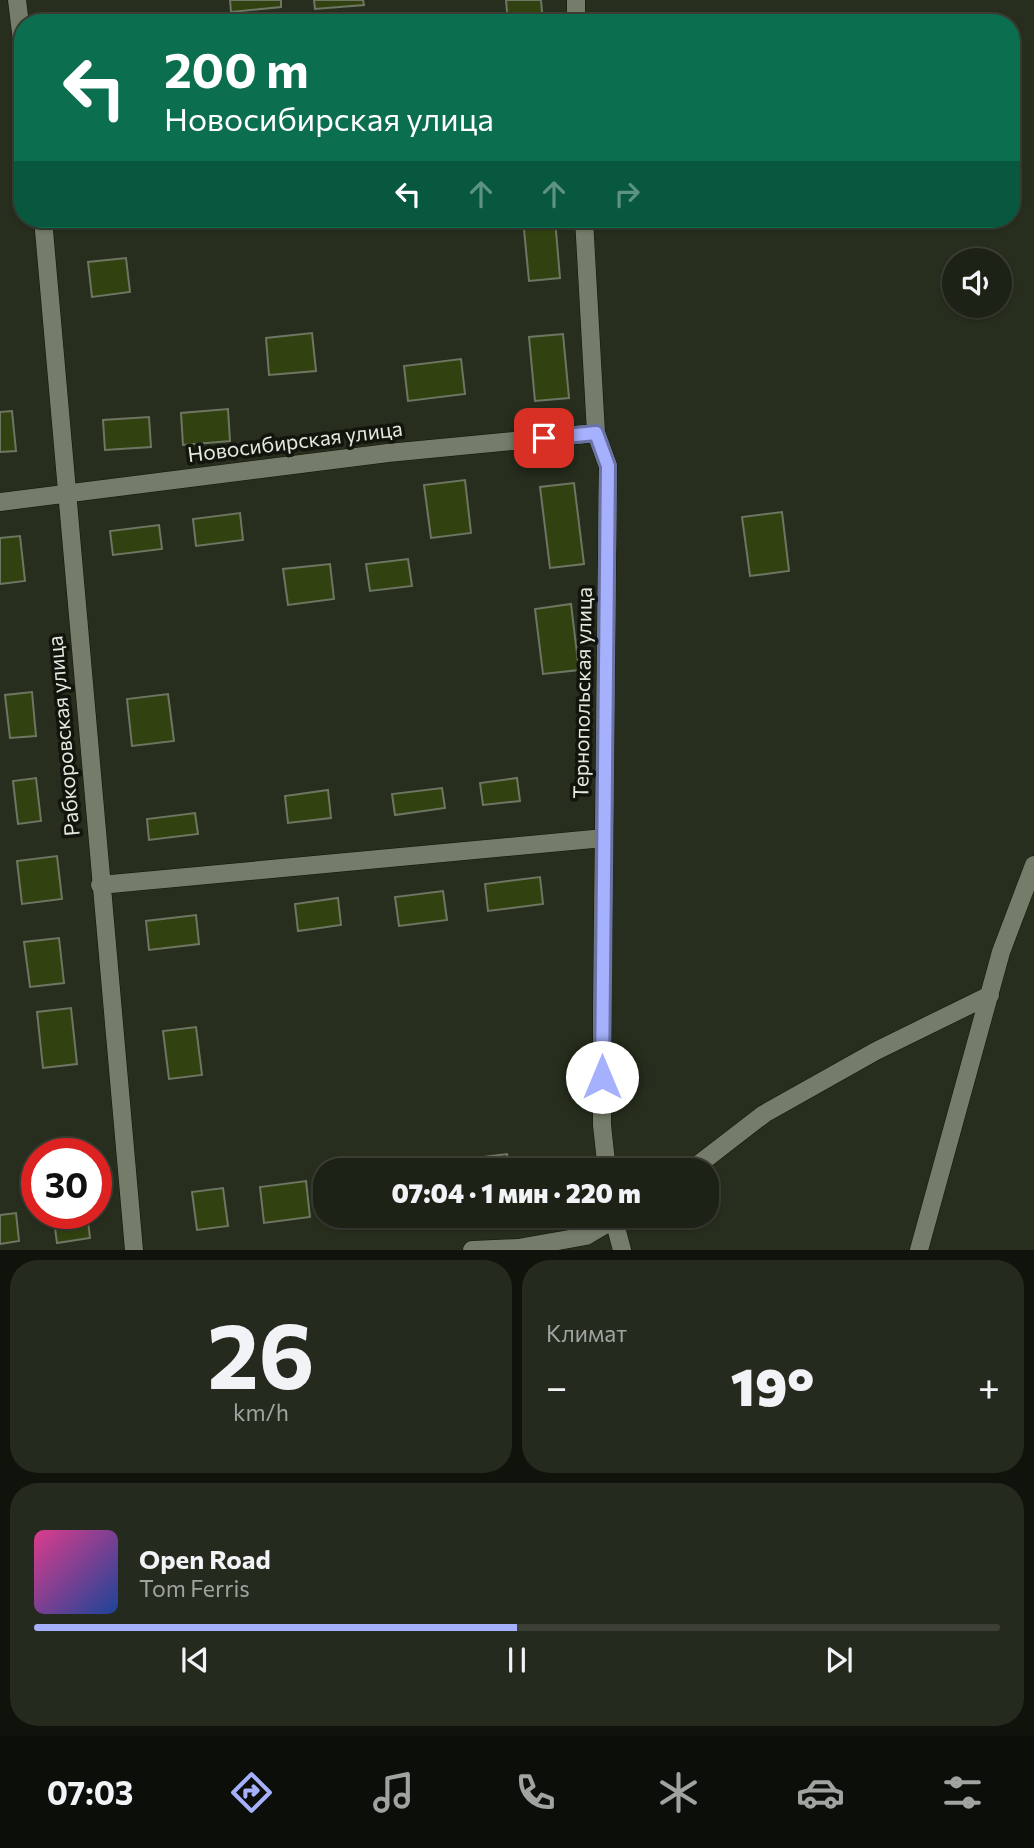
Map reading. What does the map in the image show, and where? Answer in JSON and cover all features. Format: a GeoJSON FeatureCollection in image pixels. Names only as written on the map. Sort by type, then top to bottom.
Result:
{"type":"FeatureCollection","features":[{"type":"Feature","properties":{"kind":"street","name":"Рабкоровская улица"},"geometry":{"type":"LineString","coordinates":[[44,228],[65,494],[134,1250]]}},
{"type":"Feature","properties":{"kind":"street","name":"Тернопольская улица"},"geometry":{"type":"LineString","coordinates":[[585,228],[596,433],[608,466],[602,1125],[606,1158]]}},
{"type":"Feature","properties":{"kind":"street","name":"Новосибирская улица"},"geometry":{"type":"LineString","coordinates":[[0,502],[388,453],[596,433]]}},
{"type":"Feature","properties":{"kind":"street"},"geometry":{"type":"LineString","coordinates":[[100,885],[604,838]]}},
{"type":"Feature","properties":{"kind":"street"},"geometry":{"type":"LineString","coordinates":[[919,1250],[1001,952],[1034,864]]}},
{"type":"Feature","properties":{"kind":"street"},"geometry":{"type":"LineString","coordinates":[[707,1158],[764,1114],[876,1051],[989,995]]}},
{"type":"Feature","properties":{"kind":"street"},"geometry":{"type":"LineString","coordinates":[[472,1250],[518,1248],[586,1236],[599,1228]]}},
{"type":"Feature","properties":{"kind":"street"},"geometry":{"type":"LineString","coordinates":[[617,1228],[622,1250]]}},
{"type":"Feature","properties":{"kind":"building"},"geometry":{"type":"Polygon","coordinates":[[[230,0],[281,0],[281,7],[231,12],[230,0]]]}},
{"type":"Feature","properties":{"kind":"building"},"geometry":{"type":"Polygon","coordinates":[[[314,0],[363,0],[364,5],[315,9],[314,0]]]}},
{"type":"Feature","properties":{"kind":"building"},"geometry":{"type":"Polygon","coordinates":[[[506,0],[541,0],[542,14],[507,14],[506,0]]]}},
{"type":"Feature","properties":{"kind":"building"},"geometry":{"type":"Polygon","coordinates":[[[524,228],[556,228],[560,278],[529,281],[524,228]]]}},
{"type":"Feature","properties":{"kind":"building"},"geometry":{"type":"Polygon","coordinates":[[[126,258],[130,292],[92,297],[88,262],[126,258]]]}},
{"type":"Feature","properties":{"kind":"building"},"geometry":{"type":"Polygon","coordinates":[[[312,333],[316,371],[269,375],[266,338],[312,333]]]}},
{"type":"Feature","properties":{"kind":"building"},"geometry":{"type":"Polygon","coordinates":[[[563,334],[569,398],[535,401],[529,337],[563,334]]]}},
{"type":"Feature","properties":{"kind":"building"},"geometry":{"type":"Polygon","coordinates":[[[461,359],[465,394],[408,401],[404,366],[461,359]]]}},
{"type":"Feature","properties":{"kind":"building"},"geometry":{"type":"Polygon","coordinates":[[[228,409],[230,441],[183,445],[181,413],[228,409]]]}},
{"type":"Feature","properties":{"kind":"building"},"geometry":{"type":"Polygon","coordinates":[[[12,411],[16,451],[0,452],[0,412],[12,411]]]}},
{"type":"Feature","properties":{"kind":"building"},"geometry":{"type":"Polygon","coordinates":[[[149,417],[151,447],[105,450],[103,420],[149,417]]]}},
{"type":"Feature","properties":{"kind":"building"},"geometry":{"type":"Polygon","coordinates":[[[465,480],[471,533],[431,538],[424,485],[465,480]]]}},
{"type":"Feature","properties":{"kind":"building"},"geometry":{"type":"Polygon","coordinates":[[[574,483],[584,564],[550,568],[540,487],[574,483]]]}},
{"type":"Feature","properties":{"kind":"building"},"geometry":{"type":"Polygon","coordinates":[[[782,512],[789,571],[750,576],[742,517],[782,512]]]}},
{"type":"Feature","properties":{"kind":"building"},"geometry":{"type":"Polygon","coordinates":[[[240,513],[243,540],[196,546],[193,519],[240,513]]]}},
{"type":"Feature","properties":{"kind":"building"},"geometry":{"type":"Polygon","coordinates":[[[159,525],[162,549],[113,555],[110,531],[159,525]]]}},
{"type":"Feature","properties":{"kind":"building"},"geometry":{"type":"Polygon","coordinates":[[[20,536],[25,581],[0,584],[0,538],[20,536]]]}},
{"type":"Feature","properties":{"kind":"building"},"geometry":{"type":"Polygon","coordinates":[[[408,559],[412,586],[370,591],[366,564],[408,559]]]}},
{"type":"Feature","properties":{"kind":"building"},"geometry":{"type":"Polygon","coordinates":[[[330,564],[334,599],[288,605],[283,569],[330,564]]]}},
{"type":"Feature","properties":{"kind":"building"},"geometry":{"type":"Polygon","coordinates":[[[571,604],[579,670],[543,674],[535,609],[571,604]]]}},
{"type":"Feature","properties":{"kind":"building"},"geometry":{"type":"Polygon","coordinates":[[[32,692],[36,736],[10,738],[5,695],[32,692]]]}},
{"type":"Feature","properties":{"kind":"building"},"geometry":{"type":"Polygon","coordinates":[[[168,694],[174,741],[132,746],[127,699],[168,694]]]}},
{"type":"Feature","properties":{"kind":"building"},"geometry":{"type":"Polygon","coordinates":[[[36,778],[41,821],[18,824],[13,781],[36,778]]]}},
{"type":"Feature","properties":{"kind":"building"},"geometry":{"type":"Polygon","coordinates":[[[517,778],[520,801],[483,805],[480,783],[517,778]]]}},
{"type":"Feature","properties":{"kind":"building"},"geometry":{"type":"Polygon","coordinates":[[[442,788],[445,808],[395,815],[392,794],[442,788]]]}},
{"type":"Feature","properties":{"kind":"building"},"geometry":{"type":"Polygon","coordinates":[[[328,790],[331,818],[288,823],[285,796],[328,790]]]}},
{"type":"Feature","properties":{"kind":"building"},"geometry":{"type":"Polygon","coordinates":[[[195,813],[198,834],[149,840],[147,819],[195,813]]]}},
{"type":"Feature","properties":{"kind":"building"},"geometry":{"type":"Polygon","coordinates":[[[57,856],[62,899],[22,904],[17,861],[57,856]]]}},
{"type":"Feature","properties":{"kind":"building"},"geometry":{"type":"Polygon","coordinates":[[[540,877],[543,904],[488,911],[485,884],[540,877]]]}},
{"type":"Feature","properties":{"kind":"building"},"geometry":{"type":"Polygon","coordinates":[[[443,891],[447,920],[399,926],[395,897],[443,891]]]}},
{"type":"Feature","properties":{"kind":"building"},"geometry":{"type":"Polygon","coordinates":[[[338,898],[341,925],[298,931],[295,904],[338,898]]]}},
{"type":"Feature","properties":{"kind":"building"},"geometry":{"type":"Polygon","coordinates":[[[196,915],[199,944],[149,950],[146,921],[196,915]]]}},
{"type":"Feature","properties":{"kind":"building"},"geometry":{"type":"Polygon","coordinates":[[[59,938],[64,983],[30,987],[24,942],[59,938]]]}},
{"type":"Feature","properties":{"kind":"building"},"geometry":{"type":"Polygon","coordinates":[[[71,1008],[77,1064],[43,1068],[37,1012],[71,1008]]]}},
{"type":"Feature","properties":{"kind":"building"},"geometry":{"type":"Polygon","coordinates":[[[196,1027],[202,1075],[169,1079],[163,1031],[196,1027]]]}},
{"type":"Feature","properties":{"kind":"building"},"geometry":{"type":"Polygon","coordinates":[[[507,1154],[508,1158],[474,1158],[507,1154]]]}},
{"type":"Feature","properties":{"kind":"building"},"geometry":{"type":"Polygon","coordinates":[[[306,1181],[310,1217],[264,1223],[260,1187],[306,1181]]]}},
{"type":"Feature","properties":{"kind":"building"},"geometry":{"type":"Polygon","coordinates":[[[223,1188],[228,1226],[197,1230],[192,1192],[223,1188]]]}},
{"type":"Feature","properties":{"kind":"building"},"geometry":{"type":"Polygon","coordinates":[[[16,1213],[19,1241],[0,1244],[0,1215],[16,1213]]]}},
{"type":"Feature","properties":{"kind":"building"},"geometry":{"type":"Polygon","coordinates":[[[55,1229],[89,1229],[90,1238],[57,1243],[55,1229]]]}},
{"type":"Feature","properties":{"kind":"route"},"geometry":{"type":"LineString","coordinates":[[544,438],[596,433],[608,466],[602,1077]]}}]}
